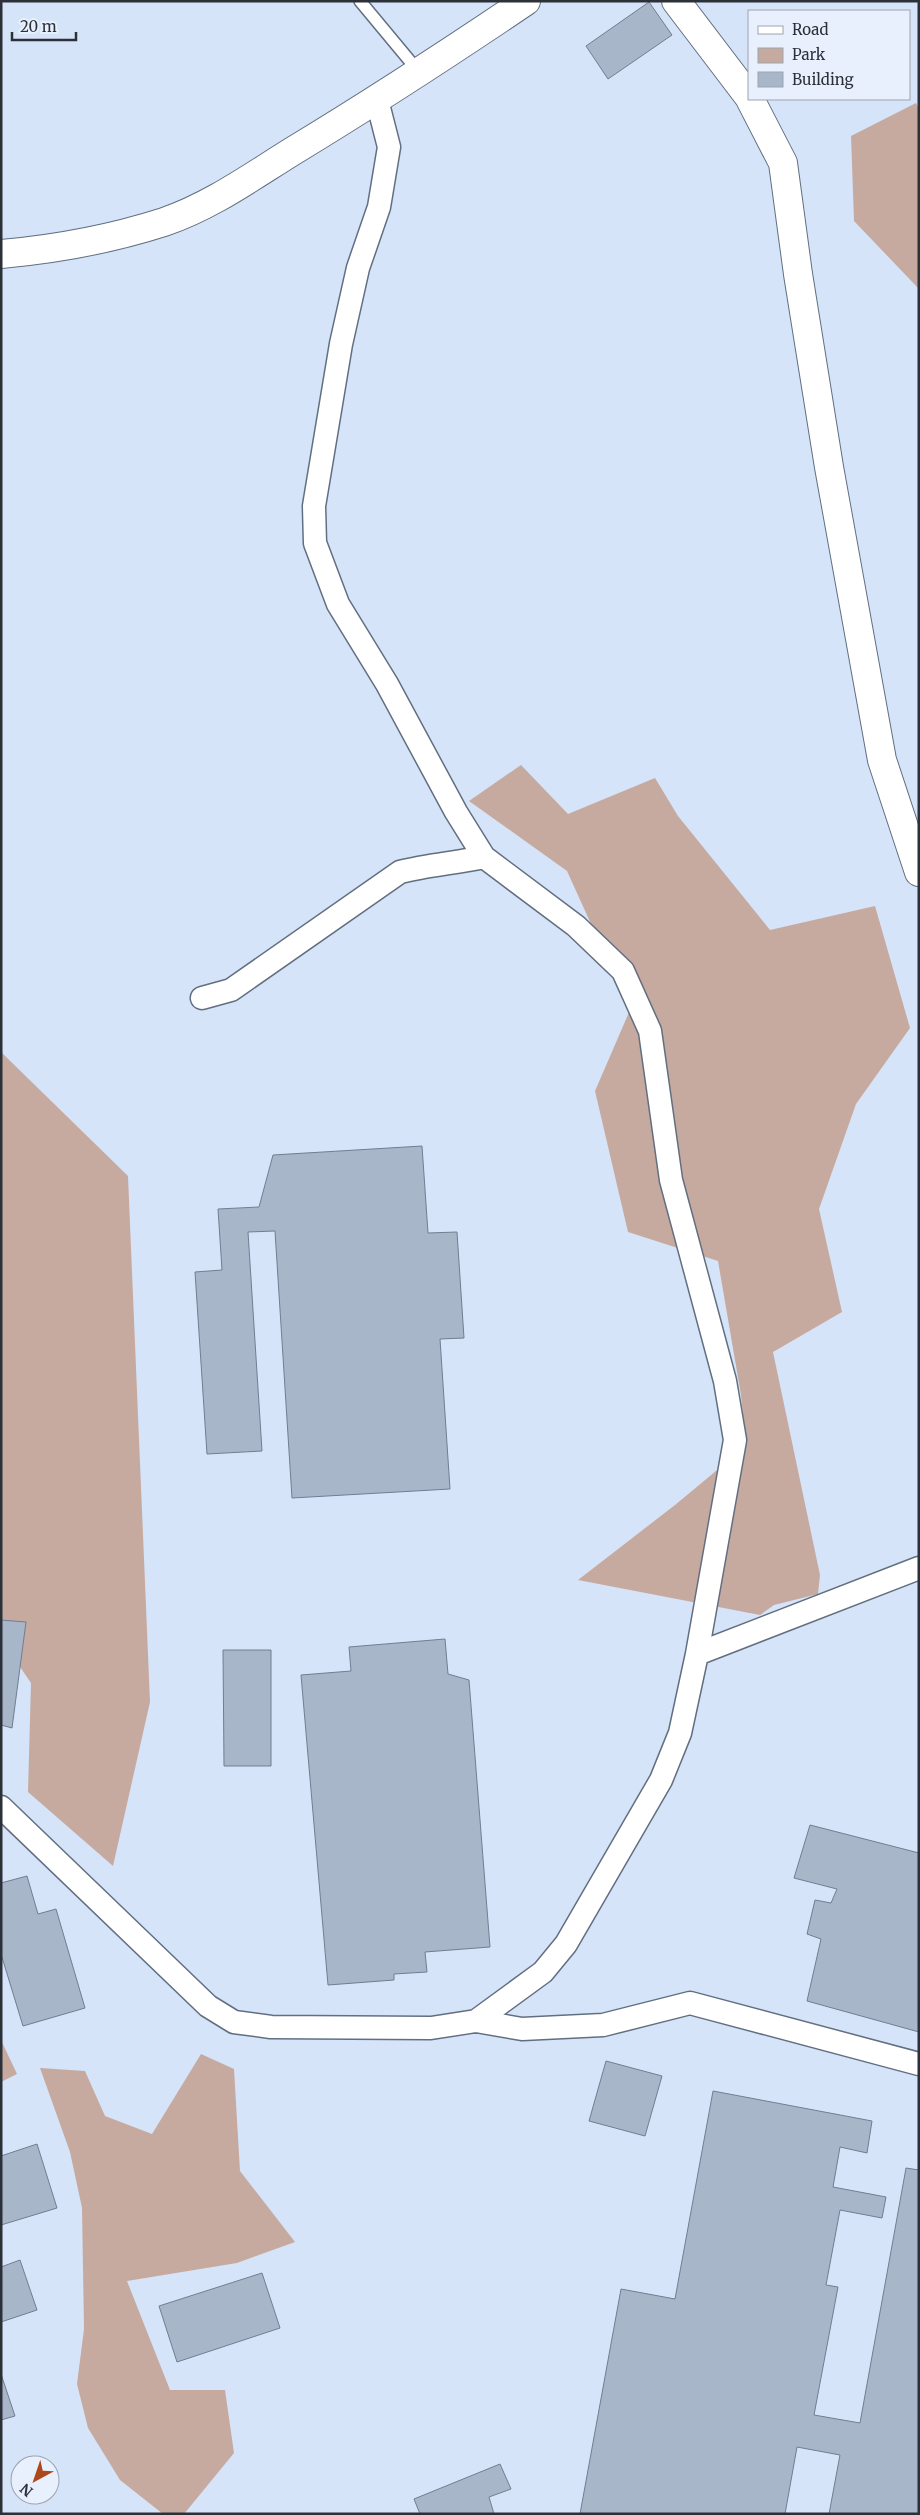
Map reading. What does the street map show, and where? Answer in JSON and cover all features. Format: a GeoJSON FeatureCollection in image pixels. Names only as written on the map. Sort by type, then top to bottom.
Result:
{"type":"FeatureCollection","features":[{"type":"Feature","properties":{"kind":"street"},"geometry":{"type":"LineString","coordinates":[[1,254],[51,250],[94,242],[165,222],[216,200],[420,73],[526,1]]}},
{"type":"Feature","properties":{"kind":"street"},"geometry":{"type":"LineString","coordinates":[[676,1],[748,95]]}},
{"type":"Feature","properties":{"kind":"street"},"geometry":{"type":"LineString","coordinates":[[377,100],[389,148],[379,207],[358,268],[341,344],[314,506],[315,543],[338,604],[387,684],[456,812],[484,857],[576,926],[624,971],[650,1031],[671,1180],[725,1381],[735,1440],[697,1654],[680,1733],[661,1780],[566,1944],[543,1972],[476,2021]]}},
{"type":"Feature","properties":{"kind":"street"},"geometry":{"type":"LineString","coordinates":[[751,100],[783,163],[798,274],[820,409],[882,760],[919,872]]}},
{"type":"Feature","properties":{"kind":"street"},"geometry":{"type":"LineString","coordinates":[[202,998],[232,990],[400,872],[425,865],[457,863],[484,857]]}},
{"type":"Feature","properties":{"kind":"street"},"geometry":{"type":"LineString","coordinates":[[697,1654],[919,1568]]}},
{"type":"Feature","properties":{"kind":"street"},"geometry":{"type":"LineString","coordinates":[[1,1807],[208,2006],[234,2022],[271,2027],[430,2028],[476,2021],[522,2029],[603,2025],[690,2002],[919,2064]]}},
{"type":"Feature","properties":{"kind":"lane"},"geometry":{"type":"LineString","coordinates":[[360,1],[420,73]]}},
{"type":"Feature","properties":{"kind":"green space"},"geometry":{"type":"Polygon","coordinates":[[[916,103],[919,109],[919,289],[854,221],[851,136],[916,103]]]}},
{"type":"Feature","properties":{"kind":"green space"},"geometry":{"type":"Polygon","coordinates":[[[521,765],[568,814],[655,778],[678,816],[770,930],[875,906],[910,1028],[856,1104],[819,1209],[842,1312],[773,1352],[820,1575],[818,1594],[774,1605],[760,1615],[578,1580],[675,1505],[746,1446],[741,1395],[718,1261],[628,1232],[595,1091],[630,1010],[567,871],[469,801],[521,765]]]}},
{"type":"Feature","properties":{"kind":"green space"},"geometry":{"type":"Polygon","coordinates":[[[1,1052],[128,1176],[150,1702],[113,1866],[28,1792],[31,1683],[1,1639],[1,1052]]]}},
{"type":"Feature","properties":{"kind":"green space"},"geometry":{"type":"Polygon","coordinates":[[[1,2040],[17,2074],[1,2082],[1,2040]]]}},
{"type":"Feature","properties":{"kind":"green space"},"geometry":{"type":"Polygon","coordinates":[[[201,2054],[234,2069],[240,2171],[295,2242],[237,2263],[127,2281],[170,2390],[225,2390],[234,2453],[184,2514],[163,2514],[120,2480],[88,2428],[77,2384],[84,2329],[82,2208],[70,2152],[40,2068],[85,2071],[105,2116],[152,2134],[201,2054]]]}},
{"type":"Feature","properties":{"kind":"building"},"geometry":{"type":"Polygon","coordinates":[[[649,2],[672,35],[608,79],[586,46],[649,2]]]}},
{"type":"Feature","properties":{"kind":"building"},"geometry":{"type":"Polygon","coordinates":[[[422,1146],[428,1233],[457,1232],[464,1338],[440,1339],[450,1489],[292,1498],[275,1231],[248,1232],[262,1451],[207,1454],[195,1272],[222,1270],[218,1209],[259,1207],[273,1155],[422,1146]]]}},
{"type":"Feature","properties":{"kind":"building"},"geometry":{"type":"Polygon","coordinates":[[[1,1620],[26,1622],[12,1728],[1,1725],[1,1620]]]}},
{"type":"Feature","properties":{"kind":"building"},"geometry":{"type":"Polygon","coordinates":[[[445,1639],[448,1674],[469,1680],[490,1947],[425,1952],[427,1972],[394,1974],[394,1980],[328,1985],[301,1675],[351,1671],[349,1647],[445,1639]]]}},
{"type":"Feature","properties":{"kind":"building"},"geometry":{"type":"Polygon","coordinates":[[[223,1650],[271,1650],[271,1766],[224,1766],[223,1650]]]}},
{"type":"Feature","properties":{"kind":"building"},"geometry":{"type":"Polygon","coordinates":[[[810,1825],[919,1853],[919,2032],[807,2001],[821,1939],[807,1934],[815,1900],[831,1903],[837,1889],[794,1878],[810,1825]]]}},
{"type":"Feature","properties":{"kind":"building"},"geometry":{"type":"Polygon","coordinates":[[[27,1876],[38,1914],[56,1909],[85,2008],[23,2026],[1,1954],[1,1883],[27,1876]]]}},
{"type":"Feature","properties":{"kind":"building"},"geometry":{"type":"Polygon","coordinates":[[[606,2061],[662,2076],[645,2136],[589,2121],[606,2061]]]}},
{"type":"Feature","properties":{"kind":"building"},"geometry":{"type":"Polygon","coordinates":[[[713,2091],[872,2121],[867,2153],[840,2147],[833,2187],[886,2197],[882,2218],[840,2210],[826,2285],[838,2287],[814,2415],[860,2423],[906,2168],[919,2170],[919,2514],[829,2514],[840,2455],[797,2447],[785,2514],[580,2514],[621,2289],[675,2299],[713,2091]]]}},
{"type":"Feature","properties":{"kind":"building"},"geometry":{"type":"Polygon","coordinates":[[[37,2144],[57,2208],[1,2225],[1,2156],[37,2144]]]}},
{"type":"Feature","properties":{"kind":"building"},"geometry":{"type":"Polygon","coordinates":[[[20,2260],[37,2310],[1,2322],[1,2267],[20,2260]]]}},
{"type":"Feature","properties":{"kind":"building"},"geometry":{"type":"Polygon","coordinates":[[[262,2273],[280,2328],[177,2362],[159,2306],[262,2273]]]}},
{"type":"Feature","properties":{"kind":"building"},"geometry":{"type":"Polygon","coordinates":[[[1,2374],[15,2416],[1,2420],[1,2374]]]}},
{"type":"Feature","properties":{"kind":"building"},"geometry":{"type":"Polygon","coordinates":[[[500,2464],[511,2489],[489,2497],[494,2514],[420,2514],[414,2499],[500,2464]]]}}]}
